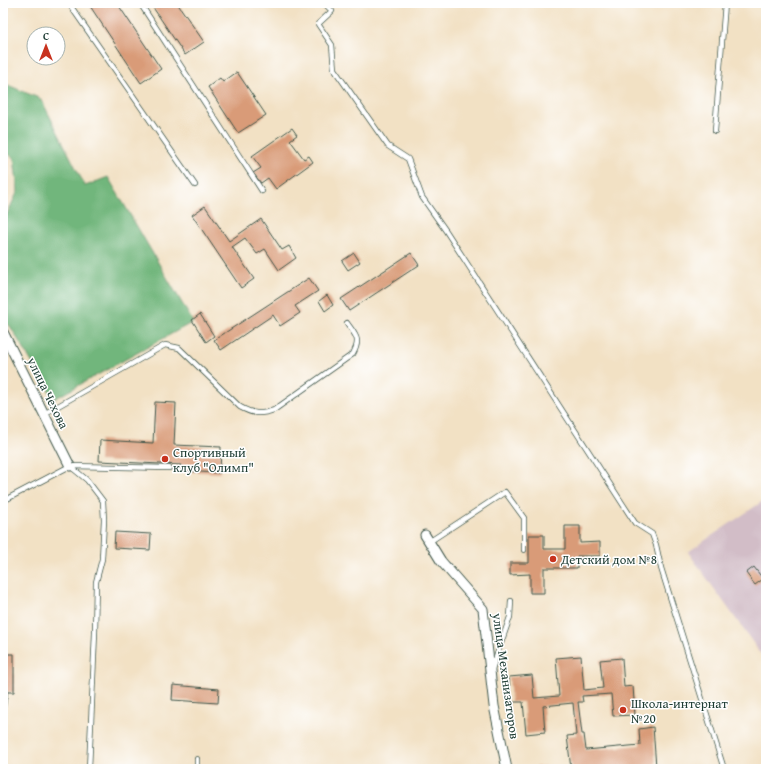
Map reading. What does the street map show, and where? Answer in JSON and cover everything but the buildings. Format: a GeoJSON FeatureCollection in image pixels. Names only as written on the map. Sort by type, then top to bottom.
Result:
{"type":"FeatureCollection","features":[{"type":"Feature","properties":{"kind":"street","name":"улица Чехова"},"geometry":{"type":"LineString","coordinates":[[3,332],[70,466]]}},
{"type":"Feature","properties":{"kind":"street","name":"улица Механизаторов"},"geometry":{"type":"LineString","coordinates":[[427,539],[441,561],[483,609],[494,706],[507,769]]}},
{"type":"Feature","properties":{"kind":"lane"},"geometry":{"type":"LineString","coordinates":[[70,3],[195,185]]}},
{"type":"Feature","properties":{"kind":"lane"},"geometry":{"type":"LineString","coordinates":[[140,3],[262,191]]}},
{"type":"Feature","properties":{"kind":"lane"},"geometry":{"type":"LineString","coordinates":[[324,3],[332,11],[318,24],[332,45],[334,69],[388,146],[408,159],[422,197],[446,231],[635,523],[652,534],[661,568],[724,769]]}},
{"type":"Feature","properties":{"kind":"lane"},"geometry":{"type":"LineString","coordinates":[[715,131],[725,3]]}},
{"type":"Feature","properties":{"kind":"lane"},"geometry":{"type":"LineString","coordinates":[[44,414],[165,345],[178,348],[240,406],[251,412],[264,414],[274,410],[353,354],[357,346],[357,338],[347,323]]}},
{"type":"Feature","properties":{"kind":"lane"},"geometry":{"type":"LineString","coordinates":[[3,501],[70,466],[169,468]]}},
{"type":"Feature","properties":{"kind":"lane"},"geometry":{"type":"LineString","coordinates":[[70,466],[87,480],[102,501],[104,520],[102,559],[96,582],[89,769]]}},
{"type":"Feature","properties":{"kind":"lane"},"geometry":{"type":"LineString","coordinates":[[427,539],[505,492],[524,518],[524,550]]}},
{"type":"Feature","properties":{"kind":"lane"},"geometry":{"type":"LineString","coordinates":[[490,675],[510,616],[511,601]]}},
{"type":"Feature","properties":{"kind":"lane"},"geometry":{"type":"LineString","coordinates":[[3,707],[5,693]]}},
{"type":"Feature","properties":{"kind":"lane"},"geometry":{"type":"LineString","coordinates":[[197,759],[197,769]]}},
{"type":"Feature","properties":{"kind":"shaded area"},"geometry":{"type":"Polygon","coordinates":[[[766,499],[766,661],[688,552],[766,499]]]}},
{"type":"Feature","properties":{"kind":"green space"},"geometry":{"type":"Polygon","coordinates":[[[3,83],[41,99],[85,186],[108,177],[193,322],[54,399],[10,326],[3,320],[3,222],[18,191],[14,158],[3,150],[3,83]]]}},
{"type":"Feature","properties":{"kind":"place","name":"Спортивный клуб \"Олимп\""},"geometry":{"type":"Point","coordinates":[165,459]}},
{"type":"Feature","properties":{"kind":"place","name":"Детский дом №8"},"geometry":{"type":"Point","coordinates":[553,559]}},
{"type":"Feature","properties":{"kind":"place","name":"Школа-интернат №20"},"geometry":{"type":"Point","coordinates":[623,710]}}]}
